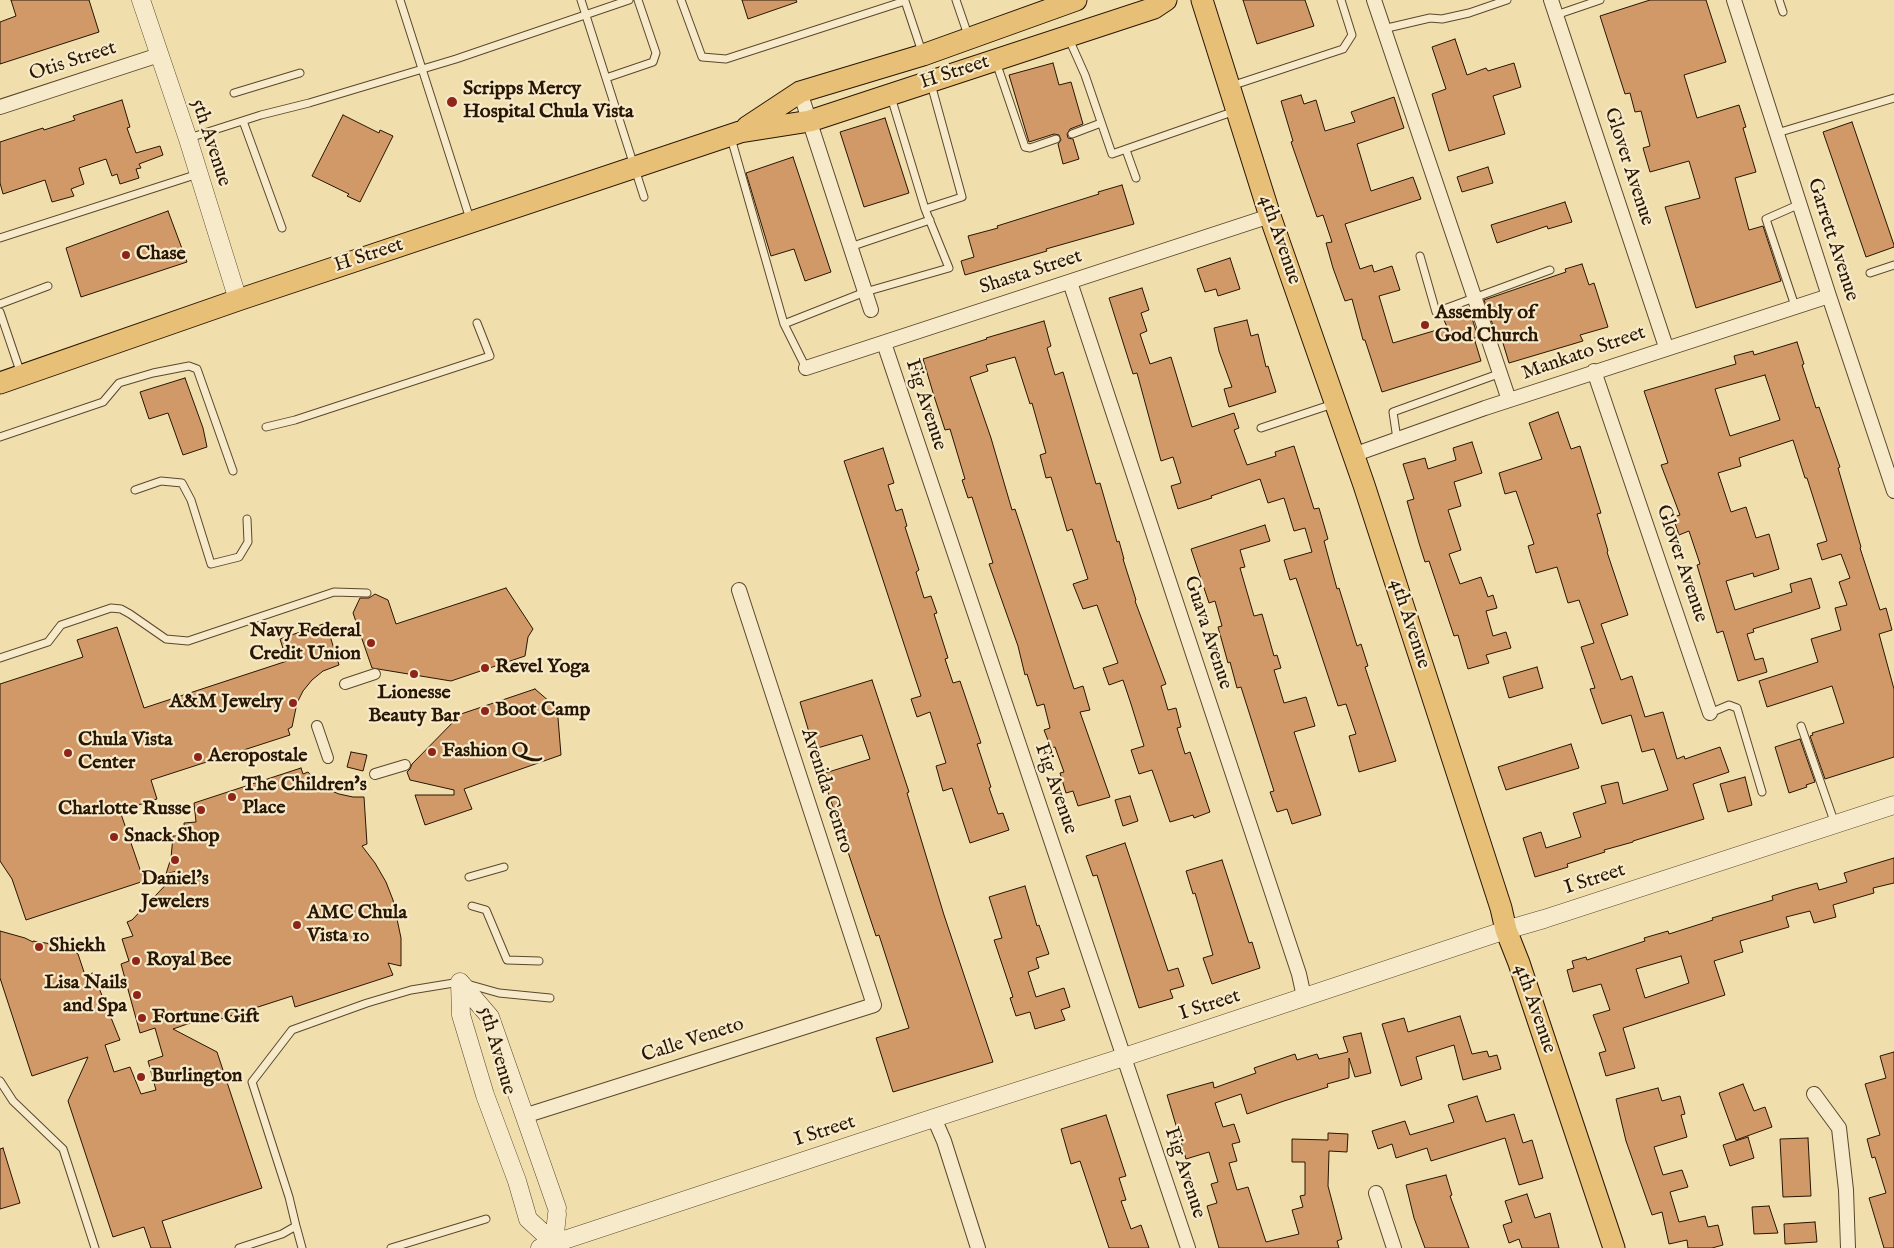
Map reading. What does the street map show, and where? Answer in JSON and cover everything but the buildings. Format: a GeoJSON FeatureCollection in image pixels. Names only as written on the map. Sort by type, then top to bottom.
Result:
{"type":"FeatureCollection","features":[{"type":"Feature","properties":{"kind":"main road","name":"H Street"},"geometry":{"type":"LineString","coordinates":[[735,134],[800,92],[922,55],[1076,0]]}},
{"type":"Feature","properties":{"kind":"main road","name":"H Street"},"geometry":{"type":"LineString","coordinates":[[0,383],[238,300],[634,167],[735,134],[810,121],[1154,8],[1166,0]]}},
{"type":"Feature","properties":{"kind":"main road","name":"4th Avenue"},"geometry":{"type":"LineString","coordinates":[[1202,0],[1270,216],[1336,403],[1448,743],[1501,908],[1506,930],[1614,1248]]}},
{"type":"Feature","properties":{"kind":"street","name":"5th Avenue"},"geometry":{"type":"LineString","coordinates":[[141,0],[188,139],[238,300]]}},
{"type":"Feature","properties":{"kind":"street"},"geometry":{"type":"LineString","coordinates":[[1374,0],[1509,400]]}},
{"type":"Feature","properties":{"kind":"street","name":"Glover Avenue"},"geometry":{"type":"LineString","coordinates":[[1551,0],[1666,347]]}},
{"type":"Feature","properties":{"kind":"street","name":"Garrett Avenue"},"geometry":{"type":"LineString","coordinates":[[1734,0],[1894,491]]}},
{"type":"Feature","properties":{"kind":"street","name":"Otis Street"},"geometry":{"type":"LineString","coordinates":[[0,107],[159,55]]}},
{"type":"Feature","properties":{"kind":"street"},"geometry":{"type":"LineString","coordinates":[[800,92],[870,310]]}},
{"type":"Feature","properties":{"kind":"street","name":"Shasta Street"},"geometry":{"type":"LineString","coordinates":[[806,368],[1270,216]]}},
{"type":"Feature","properties":{"kind":"street","name":"Guava Avenue"},"geometry":{"type":"LineString","coordinates":[[1070,282],[1296,965],[1304,997]]}},
{"type":"Feature","properties":{"kind":"street","name":"Mankato Street"},"geometry":{"type":"LineString","coordinates":[[1353,455],[1594,371],[1829,296]]}},
{"type":"Feature","properties":{"kind":"street","name":"Fig Avenue"},"geometry":{"type":"LineString","coordinates":[[884,343],[1188,1248]]}},
{"type":"Feature","properties":{"kind":"street","name":"Glover Avenue"},"geometry":{"type":"LineString","coordinates":[[1594,371],[1710,713]]}},
{"type":"Feature","properties":{"kind":"street","name":"Avenida Centro"},"geometry":{"type":"LineString","coordinates":[[739,590],[874,1004]]}},
{"type":"Feature","properties":{"kind":"street"},"geometry":{"type":"LineString","coordinates":[[345,684],[374,674]]}},
{"type":"Feature","properties":{"kind":"street"},"geometry":{"type":"LineString","coordinates":[[317,726],[328,758]]}},
{"type":"Feature","properties":{"kind":"street"},"geometry":{"type":"LineString","coordinates":[[375,774],[405,765]]}},
{"type":"Feature","properties":{"kind":"street","name":"I Street"},"geometry":{"type":"LineString","coordinates":[[550,1246],[1506,930],[1894,805]]}},
{"type":"Feature","properties":{"kind":"street","name":"5th Avenue"},"geometry":{"type":"LineString","coordinates":[[460,982],[490,1017],[557,1211],[550,1246]]}},
{"type":"Feature","properties":{"kind":"street","name":"5th Avenue"},"geometry":{"type":"LineString","coordinates":[[460,982],[461,1015],[485,1095],[517,1181],[528,1219],[550,1246]]}},
{"type":"Feature","properties":{"kind":"street","name":"Calle Veneto"},"geometry":{"type":"LineString","coordinates":[[524,1116],[874,1004]]}},
{"type":"Feature","properties":{"kind":"street"},"geometry":{"type":"LineString","coordinates":[[1814,1094],[1839,1128],[1846,1190],[1848,1248]]}},
{"type":"Feature","properties":{"kind":"street"},"geometry":{"type":"LineString","coordinates":[[934,1118],[944,1141],[978,1248]]}},
{"type":"Feature","properties":{"kind":"street"},"geometry":{"type":"LineString","coordinates":[[1376,1193],[1394,1248]]}},
{"type":"Feature","properties":{"kind":"lane"},"geometry":{"type":"LineString","coordinates":[[400,0],[471,222]]}},
{"type":"Feature","properties":{"kind":"lane"},"geometry":{"type":"LineString","coordinates":[[580,0],[644,198]]}},
{"type":"Feature","properties":{"kind":"lane"},"geometry":{"type":"LineString","coordinates":[[188,139],[243,120],[309,103],[422,69],[586,16],[629,0]]}},
{"type":"Feature","properties":{"kind":"lane"},"geometry":{"type":"LineString","coordinates":[[606,78],[653,62],[656,53],[638,0]]}},
{"type":"Feature","properties":{"kind":"lane"},"geometry":{"type":"LineString","coordinates":[[681,0],[702,57],[726,59],[905,0],[922,55]]}},
{"type":"Feature","properties":{"kind":"lane"},"geometry":{"type":"LineString","coordinates":[[956,0],[969,38]]}},
{"type":"Feature","properties":{"kind":"lane"},"geometry":{"type":"LineString","coordinates":[[1228,87],[1343,49],[1352,35],[1341,0]]}},
{"type":"Feature","properties":{"kind":"lane"},"geometry":{"type":"LineString","coordinates":[[1383,29],[1430,18],[1442,19],[1451,17],[1507,0]]}},
{"type":"Feature","properties":{"kind":"lane"},"geometry":{"type":"LineString","coordinates":[[1556,15],[1600,0]]}},
{"type":"Feature","properties":{"kind":"lane"},"geometry":{"type":"LineString","coordinates":[[1779,0],[1783,12]]}},
{"type":"Feature","properties":{"kind":"lane"},"geometry":{"type":"LineString","coordinates":[[1068,36],[1085,75],[1112,154],[1236,111]]}},
{"type":"Feature","properties":{"kind":"lane"},"geometry":{"type":"LineString","coordinates":[[995,60],[1025,147],[1030,148],[1056,138]]}},
{"type":"Feature","properties":{"kind":"lane"},"geometry":{"type":"LineString","coordinates":[[234,93],[300,73]]}},
{"type":"Feature","properties":{"kind":"lane"},"geometry":{"type":"LineString","coordinates":[[925,209],[962,197],[930,82]]}},
{"type":"Feature","properties":{"kind":"lane"},"geometry":{"type":"LineString","coordinates":[[784,324],[865,292],[949,268],[925,209],[890,94]]}},
{"type":"Feature","properties":{"kind":"lane"},"geometry":{"type":"LineString","coordinates":[[1777,133],[1894,98]]}},
{"type":"Feature","properties":{"kind":"lane"},"geometry":{"type":"LineString","coordinates":[[243,120],[282,228]]}},
{"type":"Feature","properties":{"kind":"lane"},"geometry":{"type":"LineString","coordinates":[[1072,134],[1101,123]]}},
{"type":"Feature","properties":{"kind":"lane"},"geometry":{"type":"LineString","coordinates":[[735,134],[784,324],[806,368]]}},
{"type":"Feature","properties":{"kind":"lane"},"geometry":{"type":"LineString","coordinates":[[1126,150],[1136,178]]}},
{"type":"Feature","properties":{"kind":"lane"},"geometry":{"type":"LineString","coordinates":[[0,238],[198,174]]}},
{"type":"Feature","properties":{"kind":"lane"},"geometry":{"type":"LineString","coordinates":[[1796,306],[1766,219],[1800,204]]}},
{"type":"Feature","properties":{"kind":"lane"},"geometry":{"type":"LineString","coordinates":[[850,247],[930,220]]}},
{"type":"Feature","properties":{"kind":"lane"},"geometry":{"type":"LineString","coordinates":[[1420,256],[1436,312],[1550,270]]}},
{"type":"Feature","properties":{"kind":"lane"},"geometry":{"type":"LineString","coordinates":[[1870,272],[1894,265]]}},
{"type":"Feature","properties":{"kind":"lane"},"geometry":{"type":"LineString","coordinates":[[0,304],[48,286]]}},
{"type":"Feature","properties":{"kind":"lane"},"geometry":{"type":"LineString","coordinates":[[0,312],[21,376]]}},
{"type":"Feature","properties":{"kind":"lane"},"geometry":{"type":"LineString","coordinates":[[266,427],[295,420],[490,356],[477,323]]}},
{"type":"Feature","properties":{"kind":"lane"},"geometry":{"type":"LineString","coordinates":[[0,437],[103,402],[119,383],[153,373],[189,366],[197,369],[233,471]]}},
{"type":"Feature","properties":{"kind":"lane"},"geometry":{"type":"LineString","coordinates":[[1397,439],[1392,412],[1500,373]]}},
{"type":"Feature","properties":{"kind":"lane"},"geometry":{"type":"LineString","coordinates":[[1261,428],[1336,403]]}},
{"type":"Feature","properties":{"kind":"lane"},"geometry":{"type":"LineString","coordinates":[[135,490],[161,481],[182,483],[191,500],[211,564],[239,557],[248,542],[247,519]]}},
{"type":"Feature","properties":{"kind":"lane"},"geometry":{"type":"LineString","coordinates":[[0,658],[48,642],[61,625],[111,608],[130,614],[166,639],[188,641],[334,592],[367,593]]}},
{"type":"Feature","properties":{"kind":"lane"},"geometry":{"type":"LineString","coordinates":[[1710,713],[1729,705],[1737,708],[1762,792]]}},
{"type":"Feature","properties":{"kind":"lane"},"geometry":{"type":"LineString","coordinates":[[1801,726],[1835,824]]}},
{"type":"Feature","properties":{"kind":"lane"},"geometry":{"type":"LineString","coordinates":[[469,877],[504,867]]}},
{"type":"Feature","properties":{"kind":"lane"},"geometry":{"type":"LineString","coordinates":[[472,906],[486,910],[507,960],[539,961]]}},
{"type":"Feature","properties":{"kind":"lane"},"geometry":{"type":"LineString","coordinates":[[302,1248],[289,1197],[252,1082],[292,1030],[411,990],[460,982],[499,993],[550,998]]}},
{"type":"Feature","properties":{"kind":"lane"},"geometry":{"type":"LineString","coordinates":[[0,1081],[13,1101],[63,1148],[95,1248]]}},
{"type":"Feature","properties":{"kind":"lane"},"geometry":{"type":"LineString","coordinates":[[391,1248],[486,1219]]}},
{"type":"Feature","properties":{"kind":"lane"},"geometry":{"type":"LineString","coordinates":[[239,1248],[282,1234],[296,1226]]}},
{"type":"Feature","properties":{"kind":"place","name":"Scripps Mercy Hospital Chula Vista"},"geometry":{"type":"Point","coordinates":[452,102]}},
{"type":"Feature","properties":{"kind":"place","name":"Chase"},"geometry":{"type":"Point","coordinates":[126,255]}},
{"type":"Feature","properties":{"kind":"place","name":"Assembly of God Church"},"geometry":{"type":"Point","coordinates":[1425,325]}},
{"type":"Feature","properties":{"kind":"place","name":"Navy Federal Credit Union"},"geometry":{"type":"Point","coordinates":[371,643]}},
{"type":"Feature","properties":{"kind":"place","name":"Revel Yoga"},"geometry":{"type":"Point","coordinates":[485,668]}},
{"type":"Feature","properties":{"kind":"place","name":"Lionesse Beauty Bar"},"geometry":{"type":"Point","coordinates":[414,674]}},
{"type":"Feature","properties":{"kind":"place","name":"A&M Jewelry"},"geometry":{"type":"Point","coordinates":[293,703]}},
{"type":"Feature","properties":{"kind":"place","name":"Boot Camp"},"geometry":{"type":"Point","coordinates":[485,711]}},
{"type":"Feature","properties":{"kind":"place","name":"Fashion Q"},"geometry":{"type":"Point","coordinates":[432,752]}},
{"type":"Feature","properties":{"kind":"place","name":"Chula Vista Center"},"geometry":{"type":"Point","coordinates":[68,753]}},
{"type":"Feature","properties":{"kind":"place","name":"Aeropostale"},"geometry":{"type":"Point","coordinates":[198,757]}},
{"type":"Feature","properties":{"kind":"place","name":"The Children's Place"},"geometry":{"type":"Point","coordinates":[232,797]}},
{"type":"Feature","properties":{"kind":"place","name":"Charlotte Russe"},"geometry":{"type":"Point","coordinates":[201,810]}},
{"type":"Feature","properties":{"kind":"place","name":"Snack Shop"},"geometry":{"type":"Point","coordinates":[114,837]}},
{"type":"Feature","properties":{"kind":"place","name":"Daniel's Jewelers"},"geometry":{"type":"Point","coordinates":[175,860]}},
{"type":"Feature","properties":{"kind":"place","name":"AMC Chula Vista 10"},"geometry":{"type":"Point","coordinates":[297,925]}},
{"type":"Feature","properties":{"kind":"place","name":"Shiekh"},"geometry":{"type":"Point","coordinates":[39,947]}},
{"type":"Feature","properties":{"kind":"place","name":"Royal Bee"},"geometry":{"type":"Point","coordinates":[136,961]}},
{"type":"Feature","properties":{"kind":"place","name":"Lisa Nails and Spa"},"geometry":{"type":"Point","coordinates":[137,995]}},
{"type":"Feature","properties":{"kind":"place","name":"Fortune Gift"},"geometry":{"type":"Point","coordinates":[142,1018]}},
{"type":"Feature","properties":{"kind":"place","name":"Burlington"},"geometry":{"type":"Point","coordinates":[141,1077]}}]}
